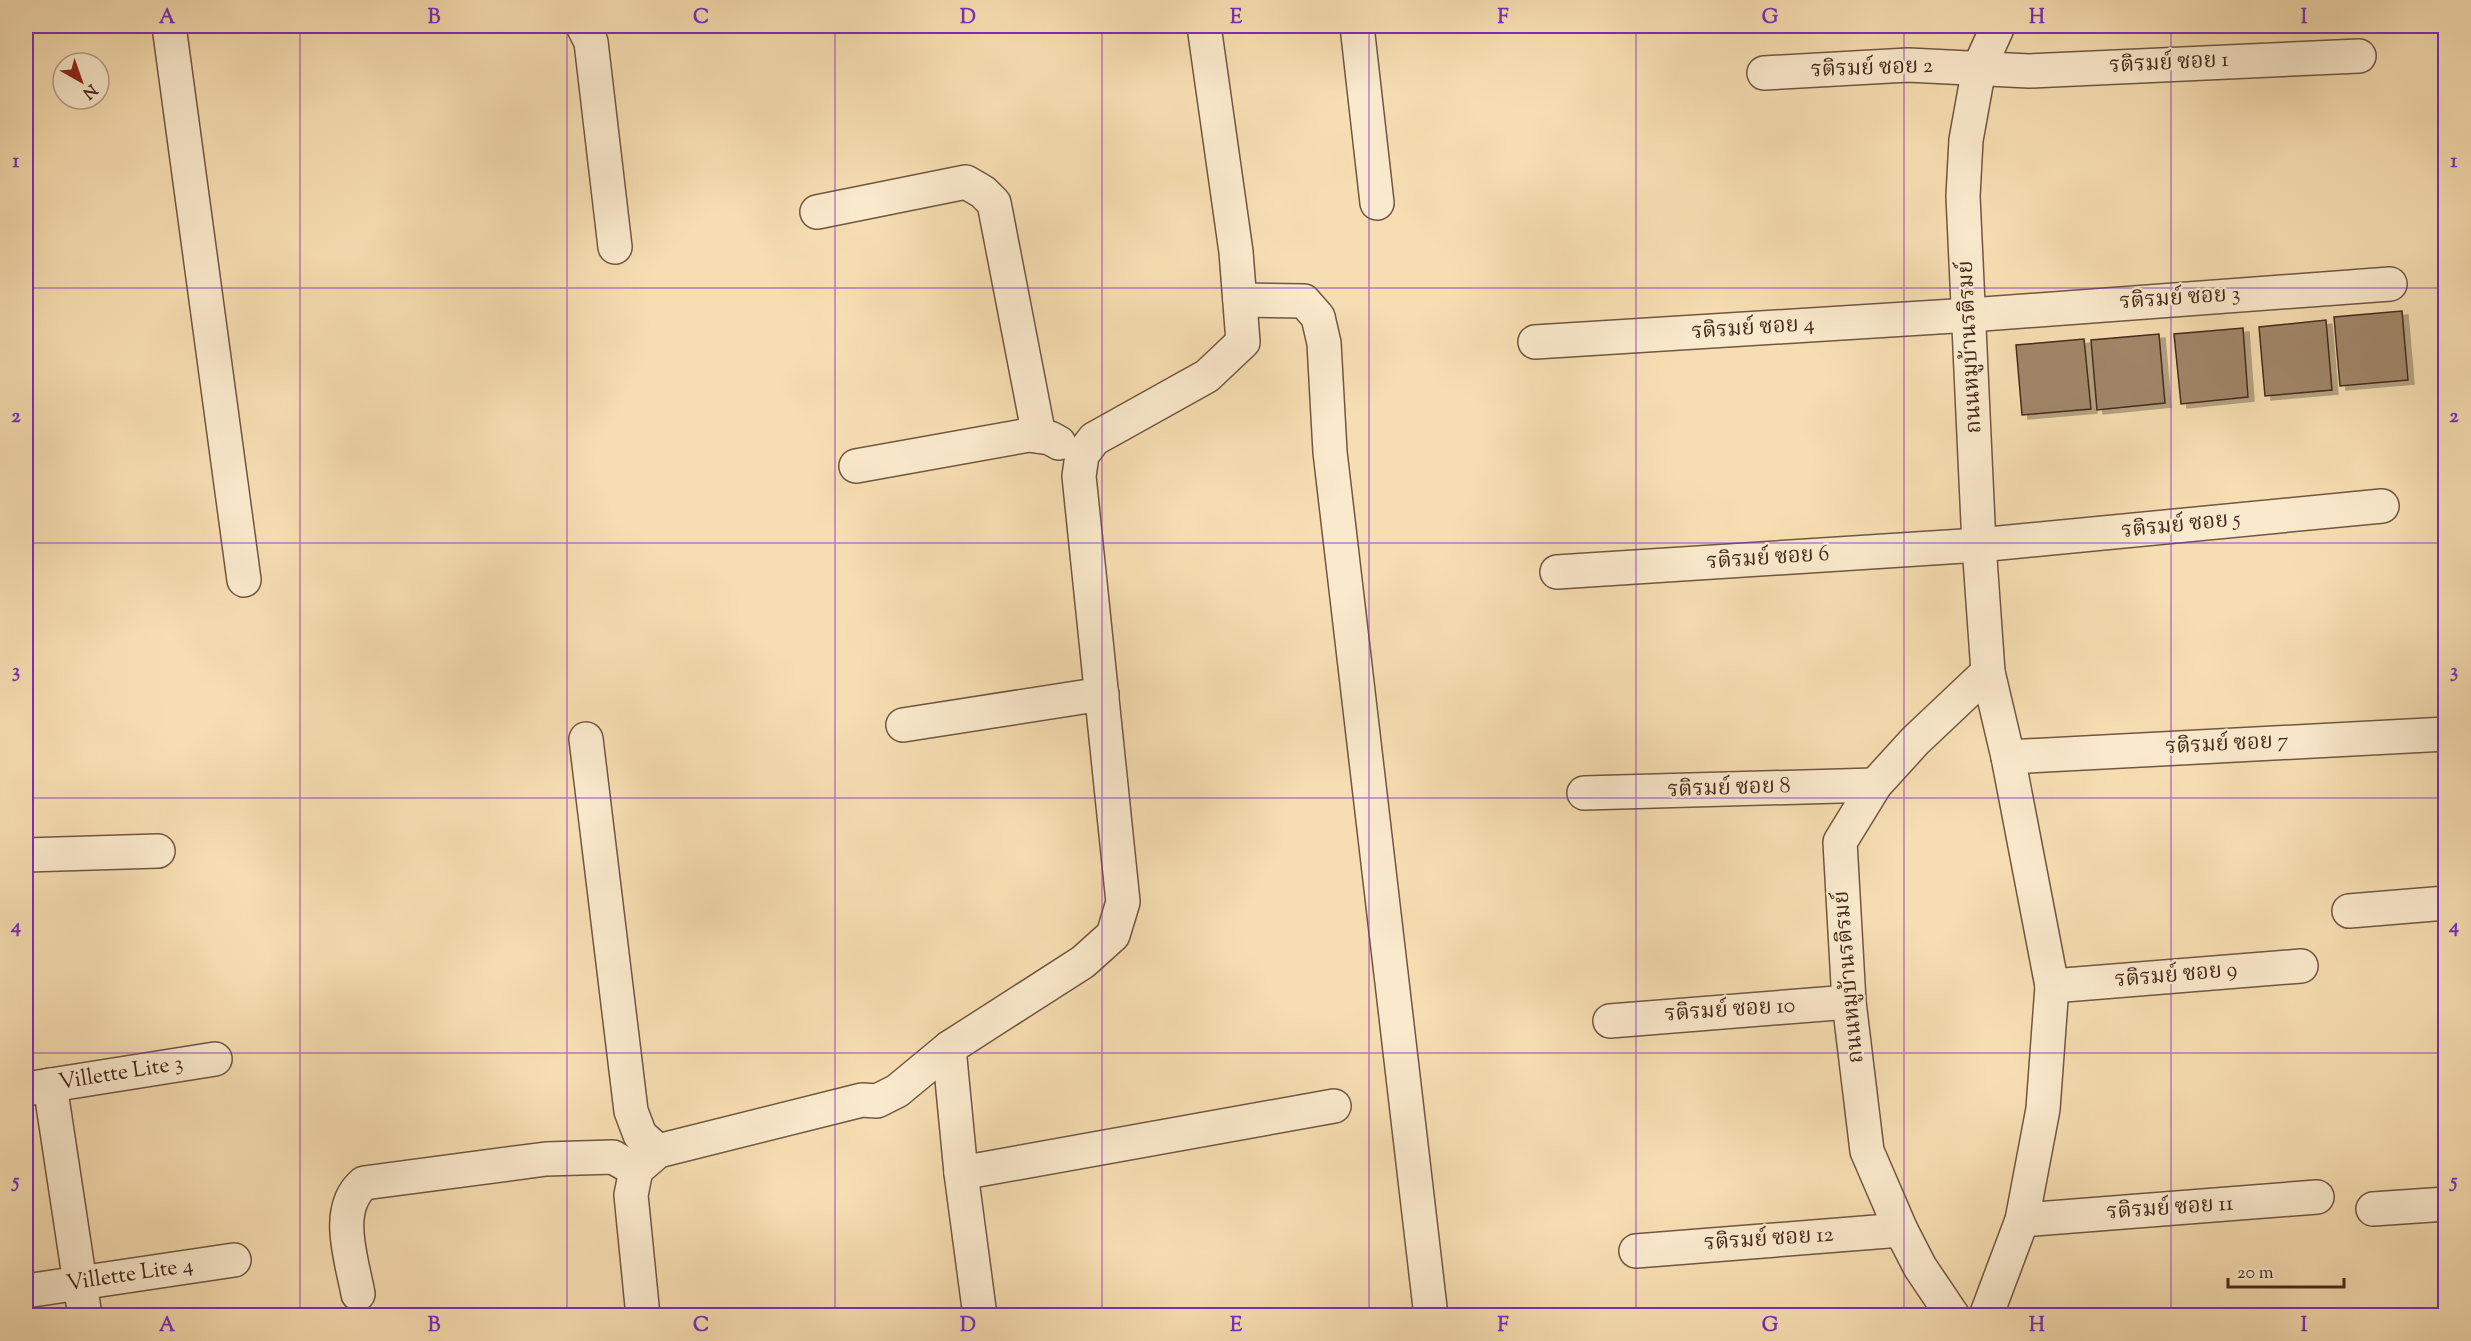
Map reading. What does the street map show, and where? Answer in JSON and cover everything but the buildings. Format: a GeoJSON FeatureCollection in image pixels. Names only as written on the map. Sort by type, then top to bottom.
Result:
{"type":"FeatureCollection","features":[{"type":"Feature","properties":{"kind":"street"},"geometry":{"type":"LineString","coordinates":[[169,26],[244,580]]}},
{"type":"Feature","properties":{"kind":"street"},"geometry":{"type":"LineString","coordinates":[[583,26],[591,42],[615,247]]}},
{"type":"Feature","properties":{"kind":"street"},"geometry":{"type":"LineString","coordinates":[[358,1294],[346,1226],[355,1191],[364,1183],[546,1159],[613,1157],[647,1160],[862,1100],[877,1101],[897,1091],[949,1048],[1083,962],[1113,935],[1123,902],[1079,476],[1082,455],[1094,439],[1207,376],[1244,342],[1236,252],[1204,26]]}},
{"type":"Feature","properties":{"kind":"street"},"geometry":{"type":"LineString","coordinates":[[1357,26],[1377,203]]}},
{"type":"Feature","properties":{"kind":"street","name":"ถนนหมูบ้านรติรมย์"},"geometry":{"type":"LineString","coordinates":[[1986,1316],[2022,1220],[2043,1109],[2052,986],[2008,757],[1988,672],[1979,545],[1964,196],[1966,140],[1979,68],[1998,26]]}},
{"type":"Feature","properties":{"kind":"street","name":"รติรมย์ ซอย 1"},"geometry":{"type":"LineString","coordinates":[[1979,68],[2029,70],[2359,56]]}},
{"type":"Feature","properties":{"kind":"street","name":"รติรมย์ ซอย 2"},"geometry":{"type":"LineString","coordinates":[[1764,73],[1908,65],[1979,68]]}},
{"type":"Feature","properties":{"kind":"street"},"geometry":{"type":"LineString","coordinates":[[817,212],[966,182],[983,192],[994,203],[1039,436]]}},
{"type":"Feature","properties":{"kind":"street","name":"รติรมย์ ซอย 3"},"geometry":{"type":"LineString","coordinates":[[1970,315],[2390,284]]}},
{"type":"Feature","properties":{"kind":"street"},"geometry":{"type":"LineString","coordinates":[[1240,300],[1304,301],[1318,317],[1324,343],[1329,452],[1431,1316]]}},
{"type":"Feature","properties":{"kind":"street","name":"รติรมย์ ซอย 4"},"geometry":{"type":"LineString","coordinates":[[1535,342],[1970,315]]}},
{"type":"Feature","properties":{"kind":"street"},"geometry":{"type":"LineString","coordinates":[[856,466],[1029,435],[1050,438],[1082,455]]}},
{"type":"Feature","properties":{"kind":"street","name":"รติรมย์ ซอย 5"},"geometry":{"type":"LineString","coordinates":[[1979,545],[2382,506]]}},
{"type":"Feature","properties":{"kind":"street","name":"รติรมย์ ซอย 6"},"geometry":{"type":"LineString","coordinates":[[1557,572],[1979,545]]}},
{"type":"Feature","properties":{"kind":"street","name":"ถนนหมูบ้านรติรมย์"},"geometry":{"type":"LineString","coordinates":[[1953,1316],[1920,1267],[1901,1230],[1867,1151],[1849,1002],[1840,842],[1875,785],[1915,741],[1988,672]]}},
{"type":"Feature","properties":{"kind":"street"},"geometry":{"type":"LineString","coordinates":[[903,725],[1101,694]]}},
{"type":"Feature","properties":{"kind":"street","name":"รติรมย์ ซอย 7"},"geometry":{"type":"LineString","coordinates":[[2008,757],[2445,734]]}},
{"type":"Feature","properties":{"kind":"street"},"geometry":{"type":"LineString","coordinates":[[586,739],[631,1111],[647,1160],[632,1195],[643,1316]]}},
{"type":"Feature","properties":{"kind":"street","name":"รติรมย์ ซอย 8"},"geometry":{"type":"LineString","coordinates":[[1584,793],[1875,785]]}},
{"type":"Feature","properties":{"kind":"street"},"geometry":{"type":"LineString","coordinates":[[26,855],[158,851]]}},
{"type":"Feature","properties":{"kind":"street"},"geometry":{"type":"LineString","coordinates":[[2349,911],[2445,903]]}},
{"type":"Feature","properties":{"kind":"street","name":"รติรมย์ ซอย 9"},"geometry":{"type":"LineString","coordinates":[[2052,986],[2301,966]]}},
{"type":"Feature","properties":{"kind":"street","name":"รติรมย์ ซอย 10"},"geometry":{"type":"LineString","coordinates":[[1610,1021],[1849,1002]]}},
{"type":"Feature","properties":{"kind":"street"},"geometry":{"type":"LineString","coordinates":[[949,1048],[961,1173],[981,1316]]}},
{"type":"Feature","properties":{"kind":"street","name":"Villette Lite 3"},"geometry":{"type":"LineString","coordinates":[[38,1087],[215,1059]]}},
{"type":"Feature","properties":{"kind":"street"},"geometry":{"type":"LineString","coordinates":[[38,1087],[81,1283],[86,1316]]}},
{"type":"Feature","properties":{"kind":"street"},"geometry":{"type":"LineString","coordinates":[[961,1173],[1334,1106]]}},
{"type":"Feature","properties":{"kind":"street","name":"รติรมย์ ซอย 11"},"geometry":{"type":"LineString","coordinates":[[2022,1220],[2317,1197]]}},
{"type":"Feature","properties":{"kind":"street"},"geometry":{"type":"LineString","coordinates":[[2373,1209],[2445,1204]]}},
{"type":"Feature","properties":{"kind":"street","name":"รติรมย์ ซอย 12"},"geometry":{"type":"LineString","coordinates":[[1636,1251],[1901,1230]]}},
{"type":"Feature","properties":{"kind":"street","name":"Villette Lite 4"},"geometry":{"type":"LineString","coordinates":[[26,1291],[234,1260]]}}]}
